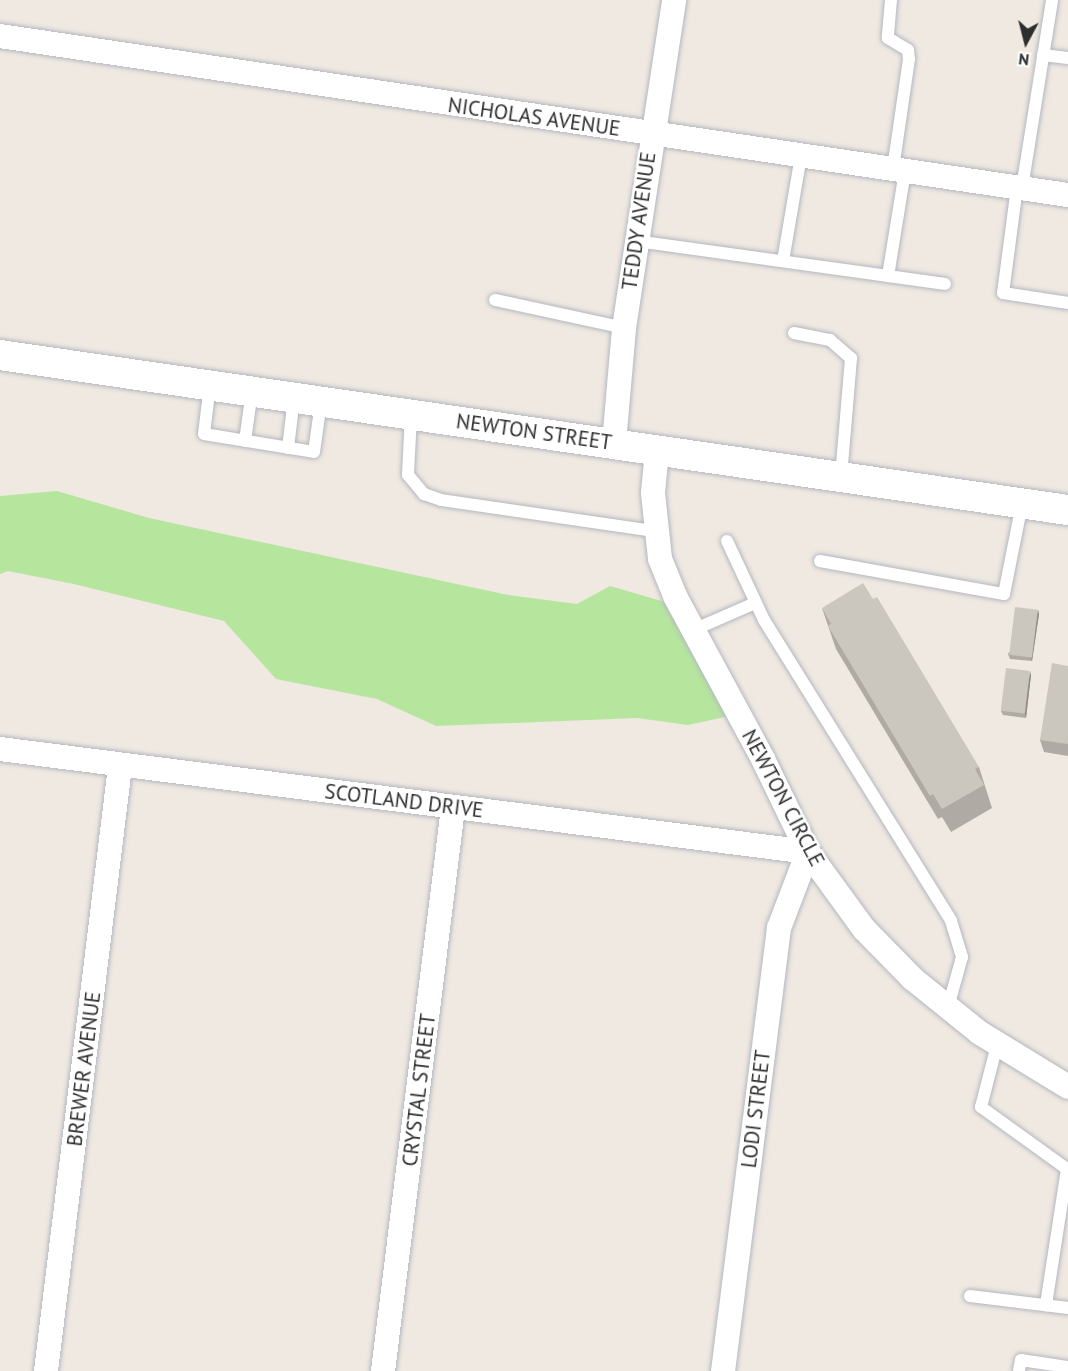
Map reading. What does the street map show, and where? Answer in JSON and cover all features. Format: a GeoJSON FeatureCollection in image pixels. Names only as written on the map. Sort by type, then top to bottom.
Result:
{"type":"FeatureCollection","features":[{"type":"Feature","properties":{"kind":"street","name":"TEDDY AVENUE"},"geometry":{"type":"LineString","coordinates":[[614,443],[624,328],[674,0]]}},
{"type":"Feature","properties":{"kind":"street","name":"NICHOLAS AVENUE"},"geometry":{"type":"LineString","coordinates":[[0,36],[652,135],[1068,195]]}},
{"type":"Feature","properties":{"kind":"street","name":"NEWTON STREET"},"geometry":{"type":"LineString","coordinates":[[0,355],[1068,510]]}},
{"type":"Feature","properties":{"kind":"street","name":"NEWTON CIRCLE"},"geometry":{"type":"LineString","coordinates":[[657,450],[652,493],[654,531],[660,559],[693,630],[763,759],[808,852],[880,947],[948,1007],[997,1045],[1068,1087]]}},
{"type":"Feature","properties":{"kind":"street","name":"SCOTLAND DRIVE"},"geometry":{"type":"LineString","coordinates":[[0,749],[120,767],[808,852]]}},
{"type":"Feature","properties":{"kind":"street","name":"BREWER AVENUE"},"geometry":{"type":"LineString","coordinates":[[46,1371],[120,767]]}},
{"type":"Feature","properties":{"kind":"street","name":"CRYSTAL STREET"},"geometry":{"type":"LineString","coordinates":[[383,1371],[453,808]]}},
{"type":"Feature","properties":{"kind":"street","name":"LODI STREET"},"geometry":{"type":"LineString","coordinates":[[723,1371],[779,928],[784,906],[808,852]]}},
{"type":"Feature","properties":{"kind":"lane"},"geometry":{"type":"LineString","coordinates":[[888,276],[909,58],[902,44],[888,38],[891,0]]}},
{"type":"Feature","properties":{"kind":"lane"},"geometry":{"type":"LineString","coordinates":[[1052,0],[1003,293],[1068,303]]}},
{"type":"Feature","properties":{"kind":"lane"},"geometry":{"type":"LineString","coordinates":[[1043,55],[1068,58]]}},
{"type":"Feature","properties":{"kind":"lane"},"geometry":{"type":"LineString","coordinates":[[783,261],[801,156]]}},
{"type":"Feature","properties":{"kind":"lane"},"geometry":{"type":"LineString","coordinates":[[636,241],[945,284]]}},
{"type":"Feature","properties":{"kind":"lane"},"geometry":{"type":"LineString","coordinates":[[495,300],[624,328]]}},
{"type":"Feature","properties":{"kind":"lane"},"geometry":{"type":"LineString","coordinates":[[794,333],[830,340],[851,358],[841,477]]}},
{"type":"Feature","properties":{"kind":"lane"},"geometry":{"type":"LineString","coordinates":[[210,385],[204,434],[314,452],[308,399]]}},
{"type":"Feature","properties":{"kind":"lane"},"geometry":{"type":"LineString","coordinates":[[245,441],[252,391]]}},
{"type":"Feature","properties":{"kind":"lane"},"geometry":{"type":"LineString","coordinates":[[288,448],[308,399]]}},
{"type":"Feature","properties":{"kind":"lane"},"geometry":{"type":"LineString","coordinates":[[411,414],[407,469],[413,484],[424,494],[441,500],[654,531]]}},
{"type":"Feature","properties":{"kind":"lane"},"geometry":{"type":"LineString","coordinates":[[820,561],[1004,594],[1022,503]]}},
{"type":"Feature","properties":{"kind":"lane"},"geometry":{"type":"LineString","coordinates":[[727,541],[755,603],[951,921],[962,957],[948,1007]]}},
{"type":"Feature","properties":{"kind":"lane"},"geometry":{"type":"LineString","coordinates":[[693,630],[755,603]]}},
{"type":"Feature","properties":{"kind":"lane"},"geometry":{"type":"LineString","coordinates":[[997,1045],[981,1107],[1066,1169],[1046,1305]]}},
{"type":"Feature","properties":{"kind":"lane"},"geometry":{"type":"LineString","coordinates":[[970,1296],[1068,1308]]}},
{"type":"Feature","properties":{"kind":"lane"},"geometry":{"type":"LineString","coordinates":[[1019,1371],[1021,1360],[1068,1367]]}},
{"type":"Feature","properties":{"kind":"green space"},"geometry":{"type":"Polygon","coordinates":[[[57,491],[149,518],[508,595],[577,604],[610,586],[665,602],[729,716],[688,725],[637,718],[436,726],[377,699],[276,679],[224,621],[74,584],[8,571],[0,574],[0,496],[57,491]]]}},
{"type":"Feature","properties":{"kind":"building"},"geometry":{"type":"Polygon","coordinates":[[[863,583],[873,599],[877,597],[979,767],[975,769],[984,785],[942,809],[933,794],[930,796],[828,626],[831,624],[822,608],[863,583]]]}},
{"type":"Feature","properties":{"kind":"building"},"geometry":{"type":"Polygon","coordinates":[[[1015,607],[1038,610],[1032,657],[1009,655],[1015,607]]]}},
{"type":"Feature","properties":{"kind":"building"},"geometry":{"type":"Polygon","coordinates":[[[1052,663],[1068,666],[1068,744],[1040,740],[1052,663]]]}},
{"type":"Feature","properties":{"kind":"building"},"geometry":{"type":"Polygon","coordinates":[[[1006,668],[1030,671],[1025,714],[1001,711],[1006,668]]]}}]}
